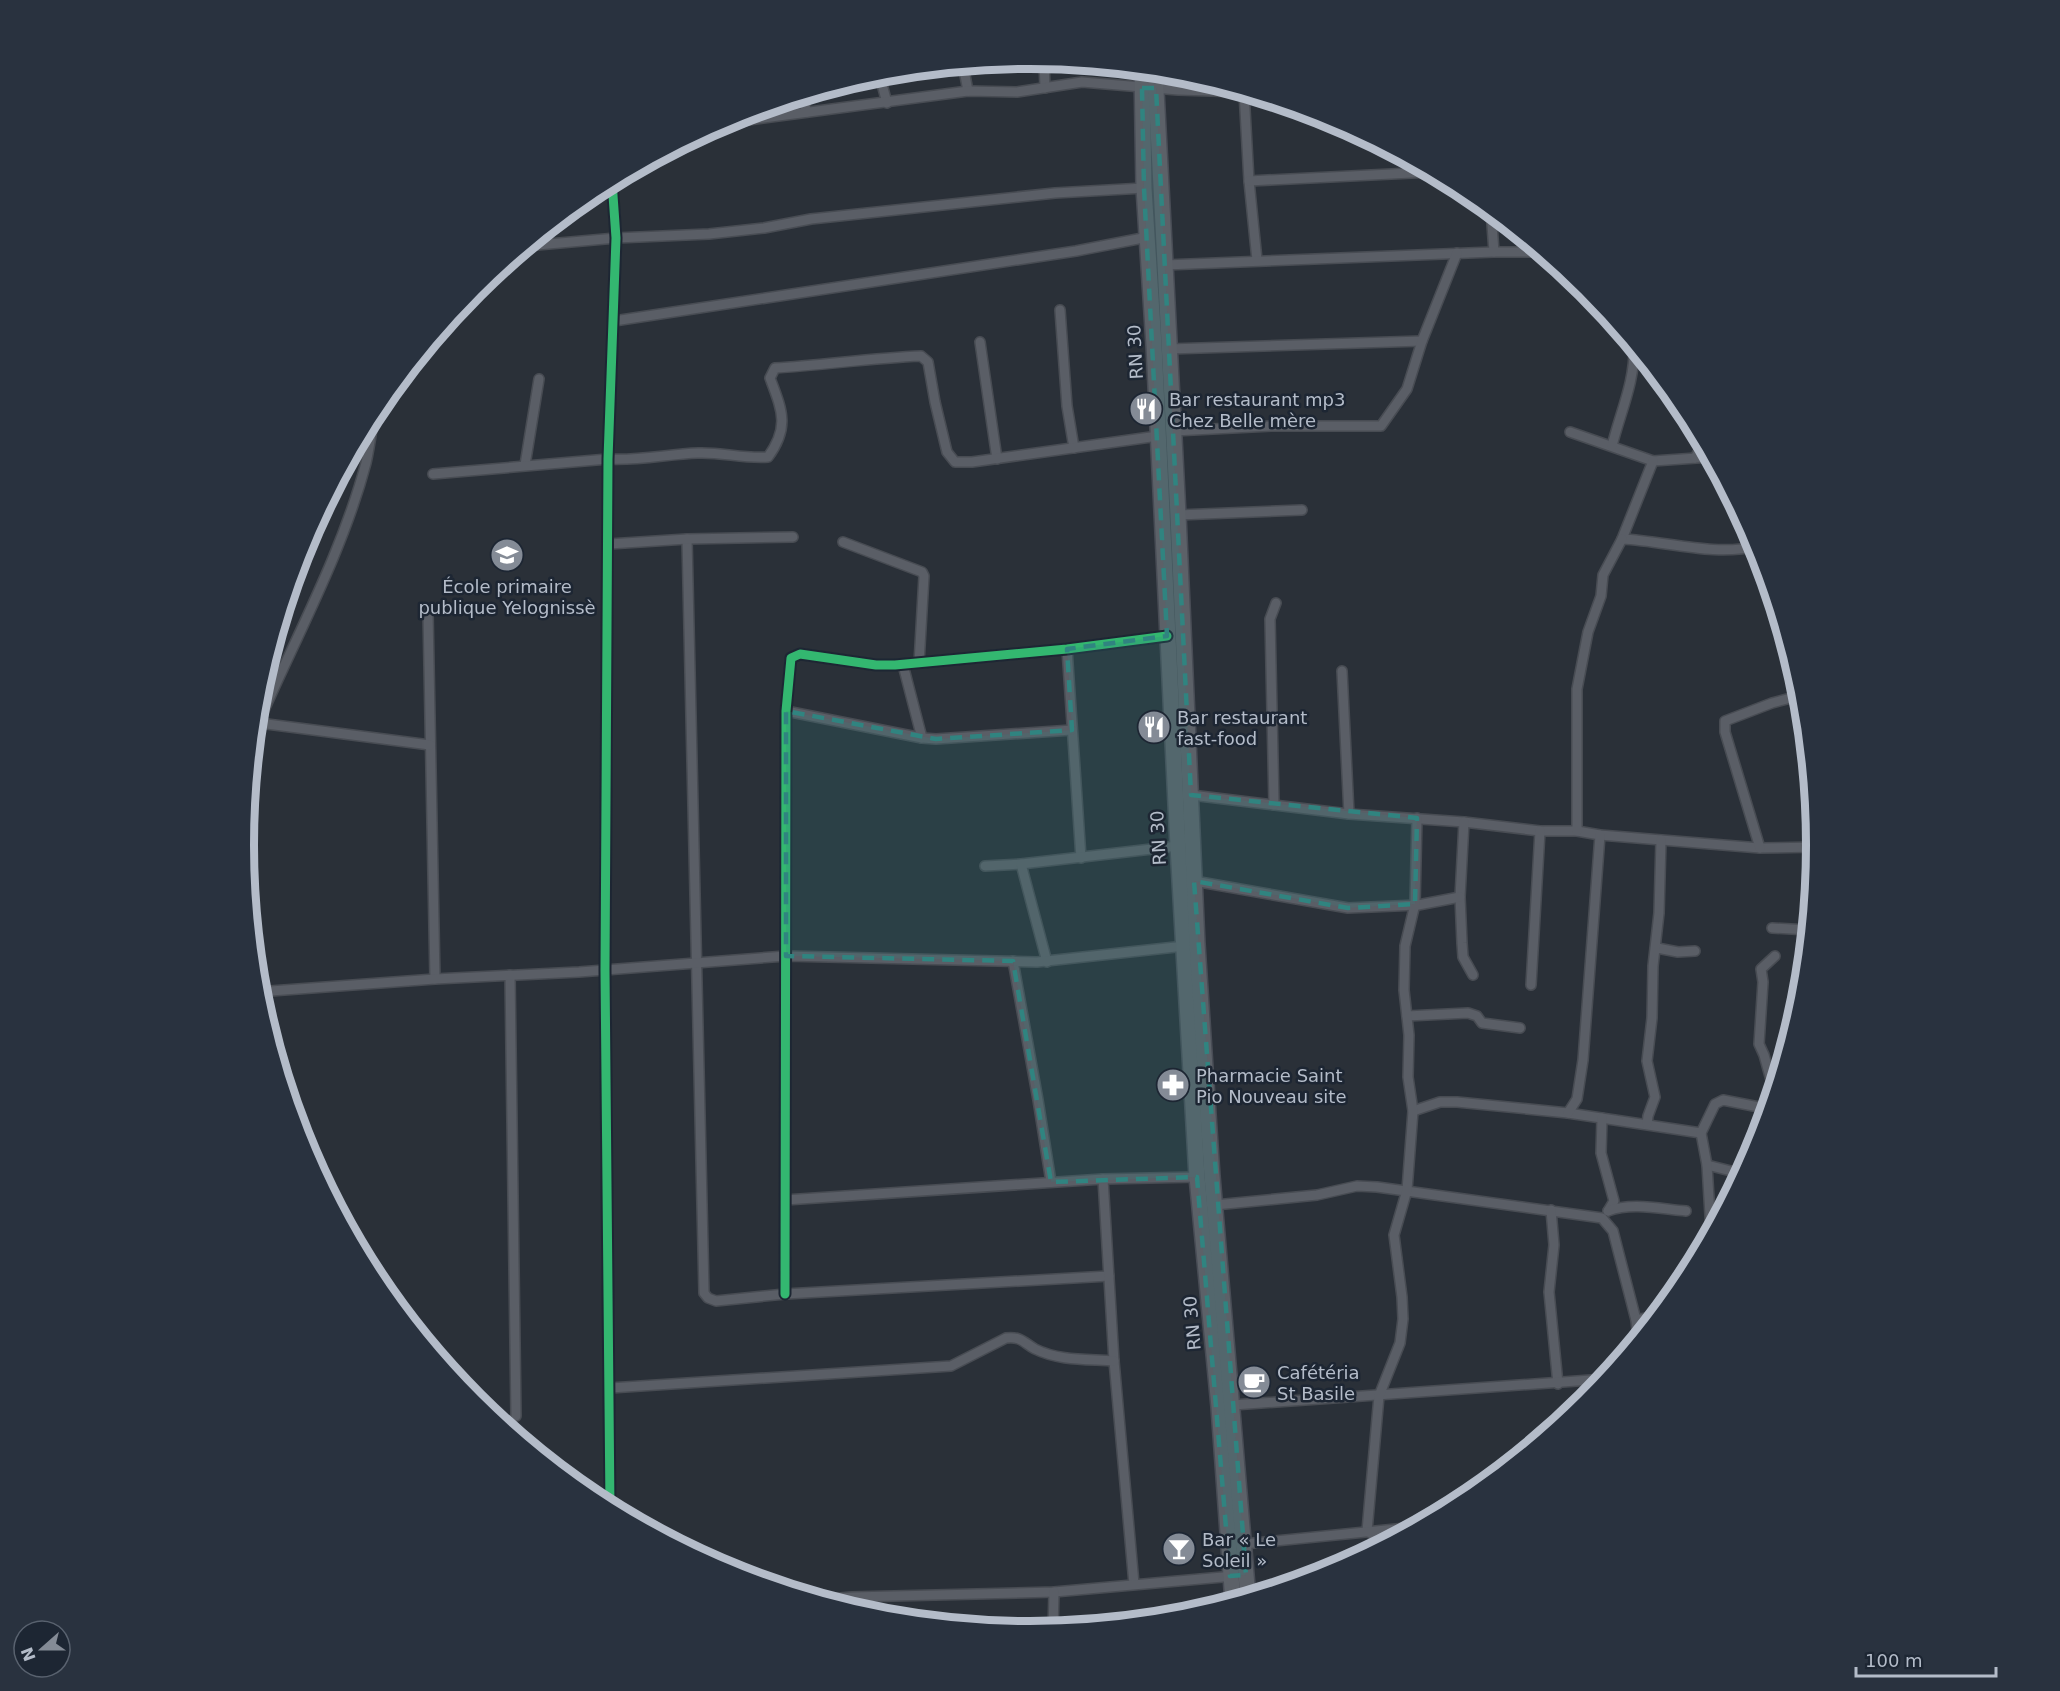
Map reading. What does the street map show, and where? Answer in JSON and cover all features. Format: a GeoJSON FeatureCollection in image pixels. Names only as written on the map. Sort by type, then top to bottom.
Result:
{"type":"FeatureCollection","features":[{"type":"Feature","properties":{"kind":"main road","name":"RN 30"},"geometry":{"type":"LineString","coordinates":[[1145,78],[1149,88],[1165,265],[1194,881],[1215,1205],[1247,1591]]}},
{"type":"Feature","properties":{"kind":"main road","name":"RN 30"},"geometry":{"type":"LineString","coordinates":[[1152,79],[1149,88],[1144,188],[1178,846],[1197,1177],[1219,1407],[1232,1596]]}},
{"type":"Feature","properties":{"kind":"street"},"geometry":{"type":"LineString","coordinates":[[1044,70],[1045,88]]}},
{"type":"Feature","properties":{"kind":"street"},"geometry":{"type":"LineString","coordinates":[[964,72],[968,91]]}},
{"type":"Feature","properties":{"kind":"street"},"geometry":{"type":"LineString","coordinates":[[757,119],[968,91],[1017,92],[1082,82],[1211,91]]}},
{"type":"Feature","properties":{"kind":"street"},"geometry":{"type":"LineString","coordinates":[[882,84],[887,103]]}},
{"type":"Feature","properties":{"kind":"street"},"geometry":{"type":"LineString","coordinates":[[1245,99],[1248,181],[1257,260]]}},
{"type":"Feature","properties":{"kind":"street"},"geometry":{"type":"LineString","coordinates":[[804,103],[807,112]]}},
{"type":"Feature","properties":{"kind":"street"},"geometry":{"type":"LineString","coordinates":[[1248,181],[1417,173]]}},
{"type":"Feature","properties":{"kind":"street"},"geometry":{"type":"LineString","coordinates":[[538,245],[616,238],[709,234],[764,228],[811,219],[1055,193],[1144,188]]}},
{"type":"Feature","properties":{"kind":"street"},"geometry":{"type":"LineString","coordinates":[[610,1498],[605,970],[608,459],[616,238],[613,191]]}},
{"type":"Feature","properties":{"kind":"street"},"geometry":{"type":"LineString","coordinates":[[1492,221],[1494,252]]}},
{"type":"Feature","properties":{"kind":"street"},"geometry":{"type":"LineString","coordinates":[[614,321],[1076,251],[1148,237]]}},
{"type":"Feature","properties":{"kind":"street"},"geometry":{"type":"LineString","coordinates":[[1165,265],[1530,252]]}},
{"type":"Feature","properties":{"kind":"street"},"geometry":{"type":"LineString","coordinates":[[1174,431],[1272,426],[1382,426],[1407,389],[1422,342],[1457,253]]}},
{"type":"Feature","properties":{"kind":"street"},"geometry":{"type":"LineString","coordinates":[[1060,310],[1067,406],[1074,448]]}},
{"type":"Feature","properties":{"kind":"street"},"geometry":{"type":"LineString","coordinates":[[980,342],[997,459]]}},
{"type":"Feature","properties":{"kind":"street"},"geometry":{"type":"LineString","coordinates":[[1169,349],[1422,342]]}},
{"type":"Feature","properties":{"kind":"street"},"geometry":{"type":"LineString","coordinates":[[433,474],[699,453],[749,458],[768,457],[778,444],[783,424],[782,410],[770,378],[775,368],[921,356],[928,362],[947,452],[956,462],[997,459],[1158,436]]}},
{"type":"Feature","properties":{"kind":"street"},"geometry":{"type":"LineString","coordinates":[[1612,446],[1618,420],[1630,388],[1635,359]]}},
{"type":"Feature","properties":{"kind":"street"},"geometry":{"type":"LineString","coordinates":[[525,465],[538,379]]}},
{"type":"Feature","properties":{"kind":"street"},"geometry":{"type":"LineString","coordinates":[[1570,432],[1653,461],[1702,458]]}},
{"type":"Feature","properties":{"kind":"street"},"geometry":{"type":"LineString","coordinates":[[266,708],[339,540],[366,462],[370,437]]}},
{"type":"Feature","properties":{"kind":"street"},"geometry":{"type":"LineString","coordinates":[[1695,458],[1699,451]]}},
{"type":"Feature","properties":{"kind":"street"},"geometry":{"type":"LineString","coordinates":[[1577,831],[1577,688],[1588,632],[1601,596],[1603,575],[1622,539],[1653,461]]}},
{"type":"Feature","properties":{"kind":"street"},"geometry":{"type":"LineString","coordinates":[[1178,515],[1302,510]]}},
{"type":"Feature","properties":{"kind":"street"},"geometry":{"type":"LineString","coordinates":[[609,544],[687,539],[793,537]]}},
{"type":"Feature","properties":{"kind":"street"},"geometry":{"type":"LineString","coordinates":[[687,539],[704,1293],[708,1298],[716,1300],[1109,1276]]}},
{"type":"Feature","properties":{"kind":"street"},"geometry":{"type":"LineString","coordinates":[[1622,539],[1711,550],[1747,549]]}},
{"type":"Feature","properties":{"kind":"street"},"geometry":{"type":"LineString","coordinates":[[843,542],[922,572],[924,576],[919,663]]}},
{"type":"Feature","properties":{"kind":"street"},"geometry":{"type":"LineString","coordinates":[[1274,805],[1270,619],[1276,603]]}},
{"type":"Feature","properties":{"kind":"street"},"geometry":{"type":"LineString","coordinates":[[428,613],[435,979]]}},
{"type":"Feature","properties":{"kind":"street"},"geometry":{"type":"LineString","coordinates":[[785,1294],[786,711],[790,658],[800,654],[876,665],[903,664],[1067,649],[1167,636]]}},
{"type":"Feature","properties":{"kind":"street"},"geometry":{"type":"LineString","coordinates":[[1067,649],[1081,858]]}},
{"type":"Feature","properties":{"kind":"street"},"geometry":{"type":"LineString","coordinates":[[903,664],[922,738]]}},
{"type":"Feature","properties":{"kind":"street"},"geometry":{"type":"LineString","coordinates":[[1342,671],[1349,814]]}},
{"type":"Feature","properties":{"kind":"street"},"geometry":{"type":"LineString","coordinates":[[1760,848],[1727,742],[1725,721],[1793,698]]}},
{"type":"Feature","properties":{"kind":"street"},"geometry":{"type":"LineString","coordinates":[[786,711],[936,739],[1072,730]]}},
{"type":"Feature","properties":{"kind":"street"},"geometry":{"type":"LineString","coordinates":[[263,724],[430,746]]}},
{"type":"Feature","properties":{"kind":"street"},"geometry":{"type":"LineString","coordinates":[[1191,795],[1349,814],[1464,822],[1540,831],[1577,831],[1600,836],[1760,848],[1806,847]]}},
{"type":"Feature","properties":{"kind":"street"},"geometry":{"type":"LineString","coordinates":[[1367,1531],[1378,1396],[1400,1343],[1403,1319],[1394,1235],[1407,1190],[1413,1111],[1408,1077],[1409,1035],[1404,990],[1405,946],[1414,904],[1417,818]]}},
{"type":"Feature","properties":{"kind":"street"},"geometry":{"type":"LineString","coordinates":[[1464,822],[1460,897],[1463,957],[1473,975]]}},
{"type":"Feature","properties":{"kind":"street"},"geometry":{"type":"LineString","coordinates":[[1531,985],[1540,831]]}},
{"type":"Feature","properties":{"kind":"street"},"geometry":{"type":"LineString","coordinates":[[1568,1113],[1578,1099],[1584,1060],[1600,836]]}},
{"type":"Feature","properties":{"kind":"street"},"geometry":{"type":"LineString","coordinates":[[1647,1124],[1654,1097],[1647,1061],[1652,1018],[1653,966],[1657,948],[1660,840]]}},
{"type":"Feature","properties":{"kind":"street"},"geometry":{"type":"LineString","coordinates":[[985,866],[1081,858],[1178,846]]}},
{"type":"Feature","properties":{"kind":"street"},"geometry":{"type":"LineString","coordinates":[[1021,864],[1047,962]]}},
{"type":"Feature","properties":{"kind":"street"},"geometry":{"type":"LineString","coordinates":[[1194,881],[1348,908],[1414,904],[1460,897]]}},
{"type":"Feature","properties":{"kind":"street"},"geometry":{"type":"LineString","coordinates":[[1772,928],[1802,930]]}},
{"type":"Feature","properties":{"kind":"street"},"geometry":{"type":"LineString","coordinates":[[267,991],[786,956],[1047,962],[1185,946]]}},
{"type":"Feature","properties":{"kind":"street"},"geometry":{"type":"LineString","coordinates":[[1657,948],[1678,952],[1695,951]]}},
{"type":"Feature","properties":{"kind":"street"},"geometry":{"type":"LineString","coordinates":[[1770,1079],[1759,1044],[1763,982],[1761,969],[1775,956]]}},
{"type":"Feature","properties":{"kind":"street"},"geometry":{"type":"LineString","coordinates":[[1013,962],[1051,1182]]}},
{"type":"Feature","properties":{"kind":"street"},"geometry":{"type":"LineString","coordinates":[[510,975],[516,1416]]}},
{"type":"Feature","properties":{"kind":"street"},"geometry":{"type":"LineString","coordinates":[[1407,1016],[1468,1013],[1477,1016],[1482,1023],[1520,1028]]}},
{"type":"Feature","properties":{"kind":"street"},"geometry":{"type":"LineString","coordinates":[[1711,1217],[1707,1166],[1701,1133],[1715,1104],[1723,1100],[1761,1107]]}},
{"type":"Feature","properties":{"kind":"street"},"geometry":{"type":"LineString","coordinates":[[1413,1111],[1440,1102],[1456,1102],[1568,1113],[1701,1133]]}},
{"type":"Feature","properties":{"kind":"street"},"geometry":{"type":"LineString","coordinates":[[1602,1118],[1601,1153],[1614,1201],[1605,1214]]}},
{"type":"Feature","properties":{"kind":"street"},"geometry":{"type":"LineString","coordinates":[[1707,1166],[1734,1171]]}},
{"type":"Feature","properties":{"kind":"street"},"geometry":{"type":"LineString","coordinates":[[785,1200],[1103,1179],[1197,1177]]}},
{"type":"Feature","properties":{"kind":"street"},"geometry":{"type":"LineString","coordinates":[[1103,1179],[1114,1361],[1134,1584]]}},
{"type":"Feature","properties":{"kind":"street"},"geometry":{"type":"LineString","coordinates":[[1215,1205],[1317,1194],[1357,1186],[1407,1190],[1551,1210],[1605,1214],[1618,1208],[1642,1207],[1686,1211]]}},
{"type":"Feature","properties":{"kind":"street"},"geometry":{"type":"LineString","coordinates":[[1551,1210],[1554,1245],[1549,1292],[1558,1383]]}},
{"type":"Feature","properties":{"kind":"street"},"geometry":{"type":"LineString","coordinates":[[1605,1214],[1613,1231],[1637,1329]]}},
{"type":"Feature","properties":{"kind":"street"},"geometry":{"type":"LineString","coordinates":[[1636,1320],[1645,1319]]}},
{"type":"Feature","properties":{"kind":"street"},"geometry":{"type":"LineString","coordinates":[[610,1388],[951,1366],[1006,1338],[1014,1337],[1023,1339],[1034,1349],[1057,1357],[1114,1361]]}},
{"type":"Feature","properties":{"kind":"street"},"geometry":{"type":"LineString","coordinates":[[1233,1405],[1593,1380]]}},
{"type":"Feature","properties":{"kind":"street"},"geometry":{"type":"LineString","coordinates":[[1244,1544],[1398,1528]]}},
{"type":"Feature","properties":{"kind":"street"},"geometry":{"type":"LineString","coordinates":[[1367,1531],[1379,1539]]}},
{"type":"Feature","properties":{"kind":"street"},"geometry":{"type":"LineString","coordinates":[[839,1598],[1054,1592],[1246,1575]]}},
{"type":"Feature","properties":{"kind":"street"},"geometry":{"type":"LineString","coordinates":[[1053,1621],[1054,1592]]}},
{"type":"Feature","properties":{"kind":"highlighted area"},"geometry":{"type":"Polygon","coordinates":[[[1142,88],[1156,88],[1191,795],[1417,818],[1415,904],[1348,908],[1194,881],[1246,1575],[1230,1576],[1197,1177],[1051,1182],[1013,961],[786,956],[786,711],[936,739],[1072,730],[1067,649],[1167,636],[1144,188],[1142,88]]]}},
{"type":"Feature","properties":{"kind":"cycle path"},"geometry":{"type":"LineString","coordinates":[[610,1498],[605,970],[608,459],[616,238],[613,191]]}},
{"type":"Feature","properties":{"kind":"cycle path"},"geometry":{"type":"LineString","coordinates":[[785,1294],[786,711],[791,658],[800,654],[876,665],[895,665],[1067,649],[1167,636]]}},
{"type":"Feature","properties":{"kind":"place","name":"Bar restaurant mp3 Chez Belle mère"},"geometry":{"type":"Point","coordinates":[1146,409]}},
{"type":"Feature","properties":{"kind":"place","name":"École primaire publique Yelognissè"},"geometry":{"type":"Point","coordinates":[507,555]}},
{"type":"Feature","properties":{"kind":"place","name":"Bar restaurant fast-food"},"geometry":{"type":"Point","coordinates":[1154,727]}},
{"type":"Feature","properties":{"kind":"place","name":"Pharmacie Saint Pio Nouveau site"},"geometry":{"type":"Point","coordinates":[1173,1085]}},
{"type":"Feature","properties":{"kind":"place","name":"Cafétéria St Basile"},"geometry":{"type":"Point","coordinates":[1254,1382]}},
{"type":"Feature","properties":{"kind":"place","name":"Bar « Le Soleil »"},"geometry":{"type":"Point","coordinates":[1179,1549]}}]}
